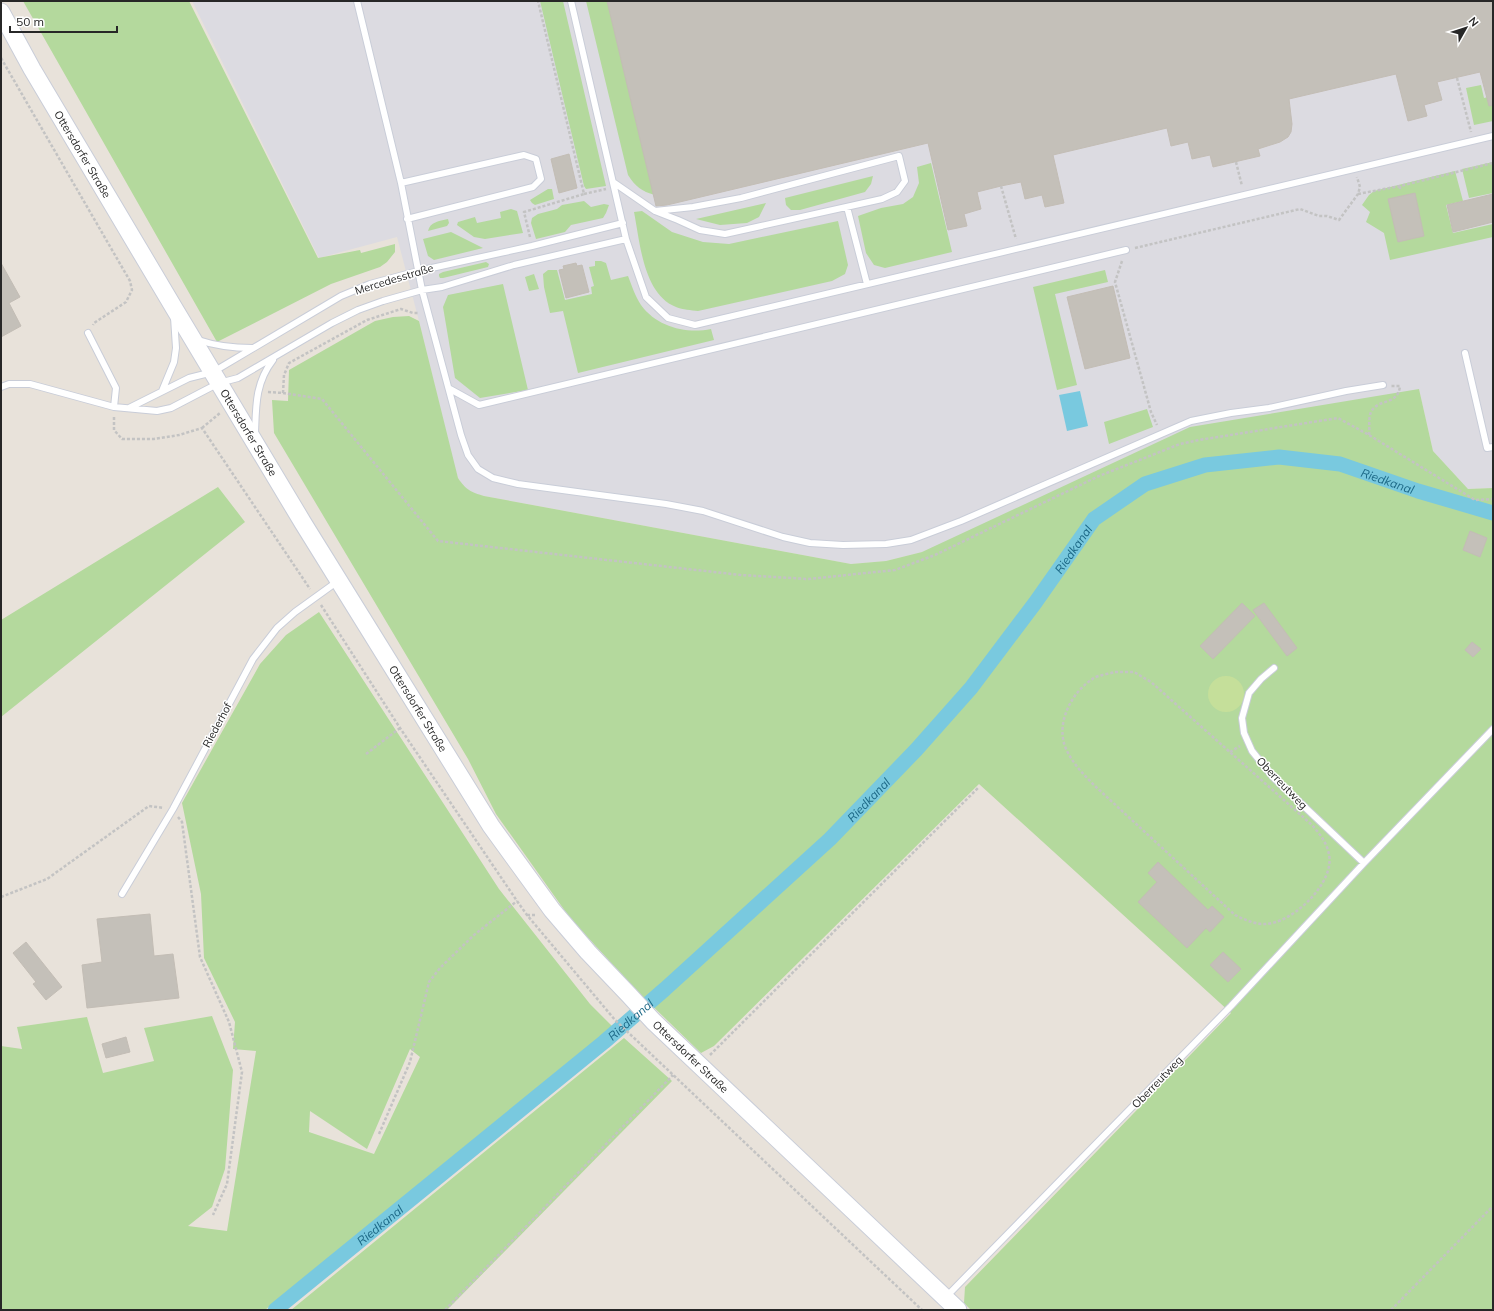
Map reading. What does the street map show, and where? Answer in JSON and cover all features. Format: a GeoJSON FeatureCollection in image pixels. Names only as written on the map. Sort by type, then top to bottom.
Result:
{"type":"FeatureCollection","features":[{"type":"Feature","properties":{"kind":"street","name":"Ottersdorfer Straße"},"geometry":{"type":"LineString","coordinates":[[1,12],[32,69],[174,308],[339,580],[491,826],[552,910],[588,952],[653,1021],[958,1310]]}},
{"type":"Feature","properties":{"kind":"lane"},"geometry":{"type":"LineString","coordinates":[[357,1],[401,183],[422,290],[450,389],[461,436],[468,455],[478,469],[492,478],[518,484],[666,504],[703,511],[783,537],[810,543],[833,545],[886,544],[911,540],[961,521],[1190,421],[1231,413],[1269,408],[1346,391],[1383,385]]}},
{"type":"Feature","properties":{"kind":"lane"},"geometry":{"type":"LineString","coordinates":[[571,1],[626,239],[646,297],[668,318],[695,325],[1493,136]]}},
{"type":"Feature","properties":{"kind":"lane"},"geometry":{"type":"LineString","coordinates":[[401,183],[524,155],[536,159],[541,179],[533,187],[408,219]]}},
{"type":"Feature","properties":{"kind":"lane"},"geometry":{"type":"LineString","coordinates":[[613,182],[655,211],[700,230],[725,234],[882,199],[897,192],[905,181],[899,156],[741,198],[693,207],[655,211]]}},
{"type":"Feature","properties":{"kind":"lane"},"geometry":{"type":"LineString","coordinates":[[847,207],[868,284]]}},
{"type":"Feature","properties":{"kind":"lane","name":"Mercedesstraße"},"geometry":{"type":"LineString","coordinates":[[216,377],[253,348],[341,296],[370,284],[418,270],[547,243],[623,223]]}},
{"type":"Feature","properties":{"kind":"lane","name":"Mercedesstraße"},"geometry":{"type":"LineString","coordinates":[[216,377],[238,378],[358,310],[383,301],[422,290],[442,287],[514,265],[626,239]]}},
{"type":"Feature","properties":{"kind":"lane"},"geometry":{"type":"LineString","coordinates":[[450,389],[479,405],[1126,250]]}},
{"type":"Feature","properties":{"kind":"lane"},"geometry":{"type":"LineString","coordinates":[[162,391],[174,362],[176,348],[174,308]]}},
{"type":"Feature","properties":{"kind":"lane"},"geometry":{"type":"LineString","coordinates":[[88,333],[116,388],[114,407]]}},
{"type":"Feature","properties":{"kind":"lane"},"geometry":{"type":"LineString","coordinates":[[193,338],[213,345],[232,348],[253,348]]}},
{"type":"Feature","properties":{"kind":"lane"},"geometry":{"type":"LineString","coordinates":[[1465,353],[1487,448],[1493,447]]}},
{"type":"Feature","properties":{"kind":"lane"},"geometry":{"type":"LineString","coordinates":[[254,441],[257,392],[262,378],[275,357]]}},
{"type":"Feature","properties":{"kind":"lane"},"geometry":{"type":"LineString","coordinates":[[129,408],[189,378],[216,377]]}},
{"type":"Feature","properties":{"kind":"lane"},"geometry":{"type":"LineString","coordinates":[[1,387],[9,384],[30,384],[114,407],[157,411],[171,408],[216,377]]}},
{"type":"Feature","properties":{"kind":"lane","name":"Riederhof"},"geometry":{"type":"LineString","coordinates":[[122,894],[173,809],[253,659],[278,628],[295,612],[339,580]]}},
{"type":"Feature","properties":{"kind":"lane","name":"Oberreutweg"},"geometry":{"type":"LineString","coordinates":[[1274,668],[1261,679],[1249,694],[1242,718],[1244,733],[1252,751],[1273,777],[1364,863]]}},
{"type":"Feature","properties":{"kind":"lane","name":"Oberreutweg"},"geometry":{"type":"LineString","coordinates":[[945,1298],[1231,1006],[1364,863],[1493,730]]}},
{"type":"Feature","properties":{"kind":"path"},"geometry":{"type":"LineString","coordinates":[[538,1],[584,194]]}},
{"type":"Feature","properties":{"kind":"path"},"geometry":{"type":"LineString","coordinates":[[1,58],[130,281],[132,290],[126,302],[94,323],[88,333]]}},
{"type":"Feature","properties":{"kind":"path"},"geometry":{"type":"LineString","coordinates":[[1457,78],[1473,140]]}},
{"type":"Feature","properties":{"kind":"path"},"geometry":{"type":"LineString","coordinates":[[1236,162],[1244,194]]}},
{"type":"Feature","properties":{"kind":"path"},"geometry":{"type":"LineString","coordinates":[[1358,194],[1400,186],[1493,163]]}},
{"type":"Feature","properties":{"kind":"path"},"geometry":{"type":"LineString","coordinates":[[1168,449],[1151,412],[1115,282],[1126,250],[1300,209],[1319,216],[1327,216],[1339,220],[1358,194],[1360,187],[1355,168]]}},
{"type":"Feature","properties":{"kind":"path"},"geometry":{"type":"LineString","coordinates":[[1001,186],[1018,248]]}},
{"type":"Feature","properties":{"kind":"path"},"geometry":{"type":"LineString","coordinates":[[1400,186],[1400,191]]}},
{"type":"Feature","properties":{"kind":"path"},"geometry":{"type":"LineString","coordinates":[[532,246],[524,212],[596,191]]}},
{"type":"Feature","properties":{"kind":"path"},"geometry":{"type":"LineString","coordinates":[[283,393],[284,375],[289,363],[367,320],[402,309],[414,313],[428,311]]}},
{"type":"Feature","properties":{"kind":"path"},"geometry":{"type":"LineString","coordinates":[[1370,435],[1370,413],[1375,407],[1396,397],[1399,392],[1400,386],[1383,385]]}},
{"type":"Feature","properties":{"kind":"path"},"geometry":{"type":"LineString","coordinates":[[257,392],[283,393],[322,399],[438,541],[756,576],[808,579],[895,570],[935,555],[1099,476],[1180,444],[1338,418],[1370,435],[1476,500],[1493,500]]}},
{"type":"Feature","properties":{"kind":"path"},"geometry":{"type":"LineString","coordinates":[[114,407],[114,430],[122,439],[154,439],[179,435],[202,428],[232,403]]}},
{"type":"Feature","properties":{"kind":"path"},"geometry":{"type":"LineString","coordinates":[[202,428],[315,597],[400,728],[517,901],[560,956],[615,1020],[634,1039],[922,1310]]}},
{"type":"Feature","properties":{"kind":"path"},"geometry":{"type":"LineString","coordinates":[[1114,672],[1134,672],[1151,682],[1312,825],[1322,836],[1329,851],[1330,866],[1323,882],[1311,898],[1297,911],[1281,920],[1264,924],[1248,921],[1235,915],[1078,769],[1066,750],[1062,730],[1067,709],[1078,692],[1094,678],[1114,672]]}},
{"type":"Feature","properties":{"kind":"path"},"geometry":{"type":"LineString","coordinates":[[366,754],[400,728]]}},
{"type":"Feature","properties":{"kind":"path"},"geometry":{"type":"LineString","coordinates":[[700,1065],[980,787]]}},
{"type":"Feature","properties":{"kind":"path"},"geometry":{"type":"LineString","coordinates":[[1,897],[48,880],[150,806],[173,809],[182,822],[200,957],[229,1022],[242,1072],[227,1184],[213,1215]]}},
{"type":"Feature","properties":{"kind":"path"},"geometry":{"type":"LineString","coordinates":[[379,1134],[410,1062],[428,982],[440,968],[474,935],[517,901]]}},
{"type":"Feature","properties":{"kind":"path"},"geometry":{"type":"LineString","coordinates":[[445,1310],[673,1076]]}},
{"type":"Feature","properties":{"kind":"path"},"geometry":{"type":"LineString","coordinates":[[1391,1310],[1493,1206]]}},
{"type":"Feature","properties":{"kind":"shaded area"},"geometry":{"type":"Polygon","coordinates":[[[192,1],[1493,1],[1493,488],[1468,489],[1433,451],[1419,389],[922,552],[886,561],[851,564],[472,493],[464,488],[458,478],[455,468],[397,237],[319,258],[192,1]]]}},
{"type":"Feature","properties":{"kind":"green space"},"geometry":{"type":"Polygon","coordinates":[[[23,1],[189,1],[318,258],[360,250],[361,253],[395,244],[395,252],[387,262],[380,267],[331,284],[217,342],[23,1]]]}},
{"type":"Feature","properties":{"kind":"green space"},"geometry":{"type":"Polygon","coordinates":[[[540,1],[563,1],[606,186],[586,189],[584,186],[540,1]]]}},
{"type":"Feature","properties":{"kind":"green space"},"geometry":{"type":"Polygon","coordinates":[[[586,1],[608,1],[655,195],[639,188],[628,175],[586,1]]]}},
{"type":"Feature","properties":{"kind":"green space"},"geometry":{"type":"Polygon","coordinates":[[[1481,85],[1484,98],[1493,96],[1493,121],[1474,125],[1466,88],[1481,85]]]}},
{"type":"Feature","properties":{"kind":"green space"},"geometry":{"type":"Polygon","coordinates":[[[1493,162],[1493,193],[1469,198],[1462,169],[1493,162]]]}},
{"type":"Feature","properties":{"kind":"green space"},"geometry":{"type":"Polygon","coordinates":[[[931,163],[952,252],[885,268],[874,265],[866,253],[858,216],[881,208],[903,204],[913,197],[919,183],[917,167],[931,163]]]}},
{"type":"Feature","properties":{"kind":"green space"},"geometry":{"type":"Polygon","coordinates":[[[1455,171],[1463,201],[1446,205],[1453,233],[1493,224],[1493,237],[1390,260],[1384,233],[1366,222],[1370,212],[1362,205],[1369,195],[1374,191],[1455,171]]]}},
{"type":"Feature","properties":{"kind":"green space"},"geometry":{"type":"Polygon","coordinates":[[[873,176],[871,184],[865,192],[800,210],[791,210],[786,205],[785,198],[873,176]]]}},
{"type":"Feature","properties":{"kind":"green space"},"geometry":{"type":"Polygon","coordinates":[[[548,189],[552,189],[554,199],[535,205],[532,203],[530,200],[548,189]]]}},
{"type":"Feature","properties":{"kind":"green space"},"geometry":{"type":"Polygon","coordinates":[[[584,201],[591,207],[604,204],[609,205],[603,218],[571,225],[565,232],[536,239],[531,223],[532,218],[538,214],[557,209],[562,205],[584,201]]]}},
{"type":"Feature","properties":{"kind":"green space"},"geometry":{"type":"Polygon","coordinates":[[[766,203],[759,217],[747,223],[720,225],[696,219],[766,203]]]}},
{"type":"Feature","properties":{"kind":"green space"},"geometry":{"type":"Polygon","coordinates":[[[511,209],[517,211],[523,233],[485,239],[474,237],[457,225],[458,222],[475,217],[477,223],[501,218],[500,212],[511,209]]]}},
{"type":"Feature","properties":{"kind":"green space"},"geometry":{"type":"Polygon","coordinates":[[[642,211],[672,232],[703,242],[729,244],[838,221],[848,265],[845,274],[832,281],[698,311],[681,309],[665,300],[656,291],[650,279],[641,252],[634,212],[642,211]]]}},
{"type":"Feature","properties":{"kind":"green space"},"geometry":{"type":"Polygon","coordinates":[[[448,219],[449,223],[447,226],[428,231],[433,224],[438,221],[448,219]]]}},
{"type":"Feature","properties":{"kind":"green space"},"geometry":{"type":"Polygon","coordinates":[[[451,232],[483,248],[434,260],[428,256],[423,239],[451,232]]]}},
{"type":"Feature","properties":{"kind":"green space"},"geometry":{"type":"Polygon","coordinates":[[[595,261],[606,263],[611,280],[628,276],[635,295],[641,305],[655,319],[664,324],[682,329],[711,329],[714,340],[578,373],[563,311],[550,313],[544,287],[543,274],[548,270],[557,270],[565,300],[592,294],[591,287],[594,286],[589,267],[595,266],[595,261]]]}},
{"type":"Feature","properties":{"kind":"green space"},"geometry":{"type":"Polygon","coordinates":[[[486,262],[489,264],[488,267],[443,278],[440,278],[439,276],[439,274],[443,272],[486,262]]]}},
{"type":"Feature","properties":{"kind":"green space"},"geometry":{"type":"Polygon","coordinates":[[[1105,270],[1108,282],[1055,294],[1077,385],[1057,390],[1033,287],[1105,270]]]}},
{"type":"Feature","properties":{"kind":"green space"},"geometry":{"type":"Polygon","coordinates":[[[534,274],[539,289],[529,291],[525,277],[534,274]]]}},
{"type":"Feature","properties":{"kind":"green space"},"geometry":{"type":"Polygon","coordinates":[[[503,284],[528,390],[480,398],[455,378],[443,307],[448,295],[503,284]]]}},
{"type":"Feature","properties":{"kind":"green space"},"geometry":{"type":"Polygon","coordinates":[[[409,316],[419,321],[458,478],[466,488],[472,492],[484,496],[851,564],[886,561],[922,552],[1190,427],[1419,389],[1433,451],[1468,489],[1493,488],[1493,1310],[971,1310],[964,1303],[965,1287],[1231,1013],[979,784],[714,1046],[701,1053],[638,992],[570,918],[496,814],[468,759],[274,433],[272,400],[288,401],[289,370],[375,321],[393,317],[409,316]]]}},
{"type":"Feature","properties":{"kind":"green space"},"geometry":{"type":"Polygon","coordinates":[[[1147,409],[1153,427],[1109,444],[1104,422],[1147,409]]]}},
{"type":"Feature","properties":{"kind":"green space"},"geometry":{"type":"Polygon","coordinates":[[[218,487],[245,522],[1,717],[1,620],[218,487]]]}},
{"type":"Feature","properties":{"kind":"green space"},"geometry":{"type":"Polygon","coordinates":[[[319,612],[499,889],[590,1004],[613,1027],[265,1310],[1,1310],[1,1046],[22,1049],[17,1027],[87,1017],[103,1073],[154,1061],[144,1028],[212,1016],[233,1070],[225,1169],[212,1207],[188,1226],[227,1231],[256,1051],[233,1049],[235,1022],[204,958],[201,894],[182,803],[260,664],[286,635],[319,612]],[[410,1049],[367,1149],[310,1111],[309,1132],[374,1154],[420,1057],[410,1049]]]}},
{"type":"Feature","properties":{"kind":"green space"},"geometry":{"type":"Polygon","coordinates":[[[1229,676],[1239,681],[1243,687],[1243,701],[1239,707],[1233,711],[1223,712],[1213,707],[1209,701],[1208,691],[1213,681],[1219,677],[1229,676]]]}},
{"type":"Feature","properties":{"kind":"green space"},"geometry":{"type":"Polygon","coordinates":[[[624,1038],[672,1081],[447,1310],[291,1310],[624,1038]]]}},
{"type":"Feature","properties":{"kind":"water"},"geometry":{"type":"Polygon","coordinates":[[[1080,391],[1088,426],[1067,431],[1059,395],[1080,391]]]}},
{"type":"Feature","properties":{"kind":"building"},"geometry":{"type":"Polygon","coordinates":[[[607,1],[1493,1],[1493,105],[1489,106],[1480,72],[1437,82],[1442,100],[1424,105],[1427,116],[1408,121],[1396,74],[1289,99],[1292,124],[1291,132],[1288,137],[1280,142],[1258,149],[1260,156],[1213,167],[1210,155],[1192,159],[1188,142],[1171,146],[1167,128],[1053,155],[1064,203],[1045,207],[1042,195],[1025,199],[1021,182],[1001,186],[977,192],[981,209],[964,214],[967,226],[948,230],[928,143],[667,205],[656,206],[607,1]]]}},
{"type":"Feature","properties":{"kind":"building"},"geometry":{"type":"Polygon","coordinates":[[[569,154],[577,188],[559,193],[551,159],[569,154]]]}},
{"type":"Feature","properties":{"kind":"building"},"geometry":{"type":"Polygon","coordinates":[[[1415,193],[1424,236],[1398,242],[1388,199],[1415,193]]]}},
{"type":"Feature","properties":{"kind":"building"},"geometry":{"type":"Polygon","coordinates":[[[1493,194],[1493,222],[1453,232],[1447,205],[1493,194]]]}},
{"type":"Feature","properties":{"kind":"building"},"geometry":{"type":"Polygon","coordinates":[[[1,263],[20,297],[9,303],[21,326],[1,337],[1,263]]]}},
{"type":"Feature","properties":{"kind":"building"},"geometry":{"type":"Polygon","coordinates":[[[576,263],[577,266],[582,265],[589,292],[566,298],[559,270],[564,269],[563,266],[576,263]]]}},
{"type":"Feature","properties":{"kind":"building"},"geometry":{"type":"Polygon","coordinates":[[[1113,286],[1130,358],[1085,369],[1067,297],[1113,286]]]}},
{"type":"Feature","properties":{"kind":"building"},"geometry":{"type":"Polygon","coordinates":[[[1470,531],[1487,538],[1480,557],[1463,550],[1470,531]]]}},
{"type":"Feature","properties":{"kind":"building"},"geometry":{"type":"Polygon","coordinates":[[[1242,603],[1255,616],[1213,659],[1200,646],[1242,603]]]}},
{"type":"Feature","properties":{"kind":"building"},"geometry":{"type":"Polygon","coordinates":[[[1264,603],[1297,648],[1287,656],[1253,610],[1264,603]]]}},
{"type":"Feature","properties":{"kind":"building"},"geometry":{"type":"Polygon","coordinates":[[[1472,642],[1481,649],[1473,657],[1465,650],[1472,642]]]}},
{"type":"Feature","properties":{"kind":"building"},"geometry":{"type":"Polygon","coordinates":[[[1158,862],[1208,910],[1212,906],[1224,917],[1210,932],[1206,928],[1187,948],[1138,902],[1157,882],[1148,873],[1158,862]]]}},
{"type":"Feature","properties":{"kind":"building"},"geometry":{"type":"Polygon","coordinates":[[[150,914],[154,956],[173,954],[179,998],[87,1008],[82,965],[102,962],[97,919],[150,914]]]}},
{"type":"Feature","properties":{"kind":"building"},"geometry":{"type":"Polygon","coordinates":[[[26,942],[62,987],[46,1000],[33,984],[36,982],[13,953],[26,942]]]}},
{"type":"Feature","properties":{"kind":"building"},"geometry":{"type":"Polygon","coordinates":[[[1223,952],[1241,969],[1228,982],[1210,965],[1223,952]]]}},
{"type":"Feature","properties":{"kind":"building"},"geometry":{"type":"Polygon","coordinates":[[[126,1037],[130,1052],[106,1058],[102,1044],[126,1037]]]}},
{"type":"Feature","properties":{"kind":"waterway","name":"Riedkanal"},"geometry":{"type":"LineString","coordinates":[[275,1310],[604,1042],[665,989],[830,839],[916,750],[971,688],[1035,603],[1094,519],[1145,484],[1205,465],[1279,457],[1340,464],[1418,491],[1493,513]]}}]}
